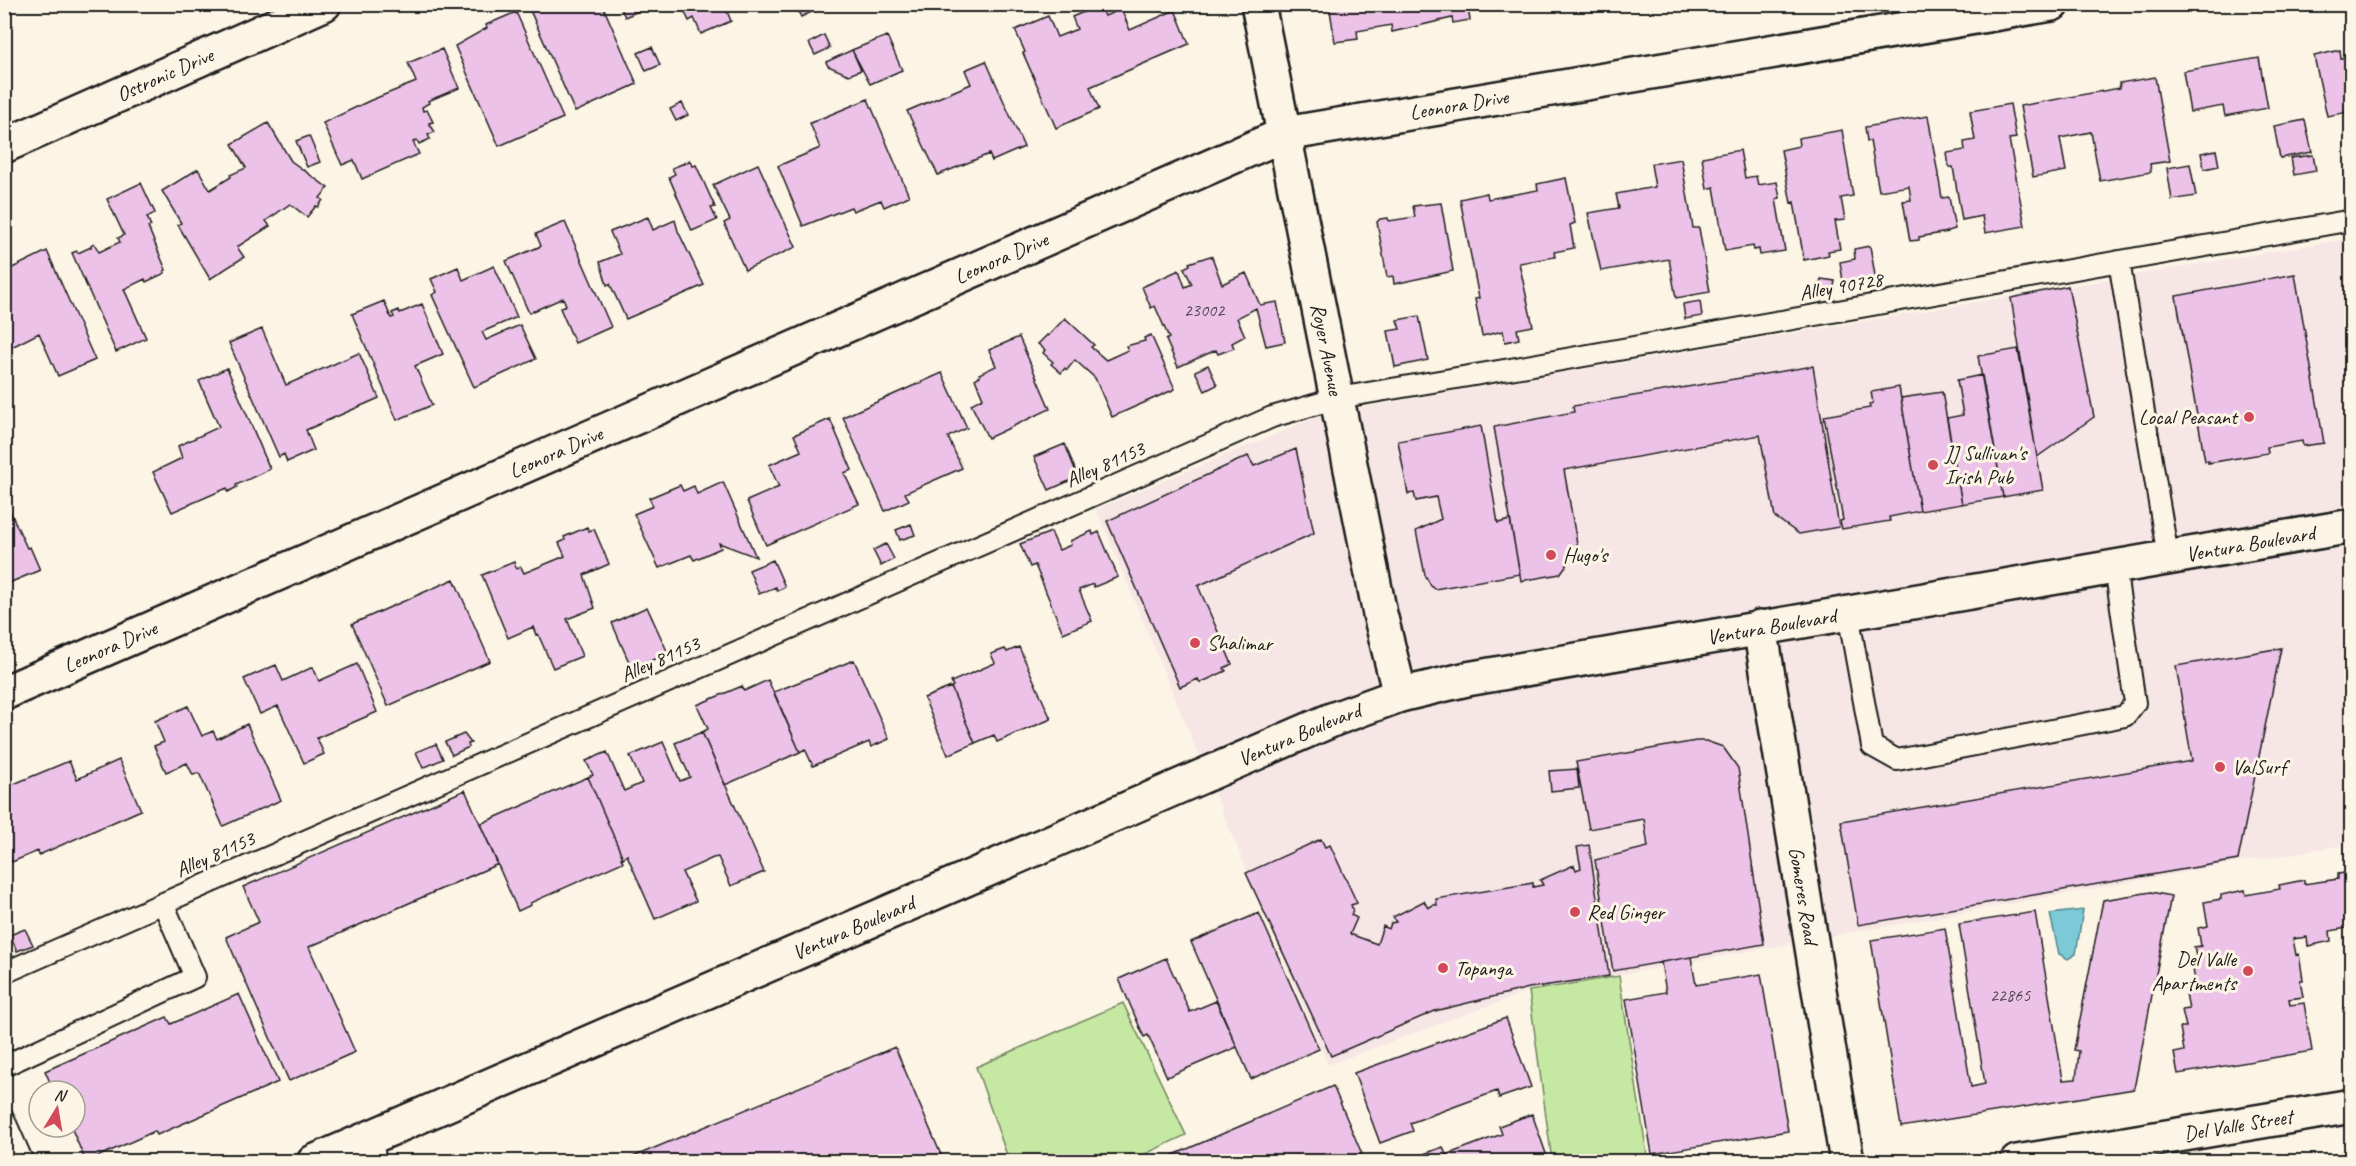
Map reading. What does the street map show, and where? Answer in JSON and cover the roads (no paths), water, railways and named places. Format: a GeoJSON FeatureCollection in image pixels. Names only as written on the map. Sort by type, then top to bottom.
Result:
{"type":"FeatureCollection","features":[{"type":"Feature","properties":{"kind":"street","name":"Ostronic Drive"},"geometry":{"type":"LineString","coordinates":[[4,146],[324,4]]}},
{"type":"Feature","properties":{"kind":"street","name":"Royer Avenue"},"geometry":{"type":"LineString","coordinates":[[1258,4],[1380,614],[1400,695]]}},
{"type":"Feature","properties":{"kind":"street","name":"Leonora Drive"},"geometry":{"type":"LineString","coordinates":[[4,693],[1285,134],[2052,4]]}},
{"type":"Feature","properties":{"kind":"street","name":"Ventura Boulevard"},"geometry":{"type":"LineString","coordinates":[[314,1161],[373,1149],[1334,719],[1400,695],[1467,679],[2352,526]]}},
{"type":"Feature","properties":{"kind":"street","name":"Gomeres Road"},"geometry":{"type":"LineString","coordinates":[[1760,627],[1847,1161]]}},
{"type":"Feature","properties":{"kind":"street","name":"Del Valle Street"},"geometry":{"type":"LineString","coordinates":[[2017,1161],[2352,1106]]}},
{"type":"Feature","properties":{"kind":"lane","name":"Alley 90728"},"geometry":{"type":"LineString","coordinates":[[1338,398],[2352,220]]}},
{"type":"Feature","properties":{"kind":"lane"},"geometry":{"type":"LineString","coordinates":[[2119,261],[2168,557]]}},
{"type":"Feature","properties":{"kind":"lane","name":"Alley 81153"},"geometry":{"type":"LineString","coordinates":[[4,973],[1272,417],[1338,398]]}},
{"type":"Feature","properties":{"kind":"lane"},"geometry":{"type":"LineString","coordinates":[[1848,613],[1872,746],[1897,760],[2126,716],[2135,703],[2115,567]]}},
{"type":"Feature","properties":{"kind":"lane"},"geometry":{"type":"LineString","coordinates":[[4,1066],[195,977],[163,903]]}},
{"type":"Feature","properties":{"kind":"lane"},"geometry":{"type":"LineString","coordinates":[[4,1119],[23,1161]]}},
{"type":"Feature","properties":{"kind":"water"},"geometry":{"type":"Polygon","coordinates":[[[2083,910],[2076,954],[2068,959],[2059,954],[2050,914],[2083,910]]]}},
{"type":"Feature","properties":{"kind":"place","name":"Local Peasant"},"geometry":{"type":"Point","coordinates":[2249,417]}},
{"type":"Feature","properties":{"kind":"place","name":"JJ Sullivan's Irish Pub"},"geometry":{"type":"Point","coordinates":[1933,465]}},
{"type":"Feature","properties":{"kind":"place","name":"Hugo's"},"geometry":{"type":"Point","coordinates":[1551,555]}},
{"type":"Feature","properties":{"kind":"place","name":"Shalimar"},"geometry":{"type":"Point","coordinates":[1195,643]}},
{"type":"Feature","properties":{"kind":"place","name":"ValSurf"},"geometry":{"type":"Point","coordinates":[2220,767]}},
{"type":"Feature","properties":{"kind":"place","name":"Red Ginger"},"geometry":{"type":"Point","coordinates":[1575,912]}},
{"type":"Feature","properties":{"kind":"place","name":"Topanga"},"geometry":{"type":"Point","coordinates":[1443,968]}},
{"type":"Feature","properties":{"kind":"place","name":"Del Valle Apartments"},"geometry":{"type":"Point","coordinates":[2248,971]}}]}
